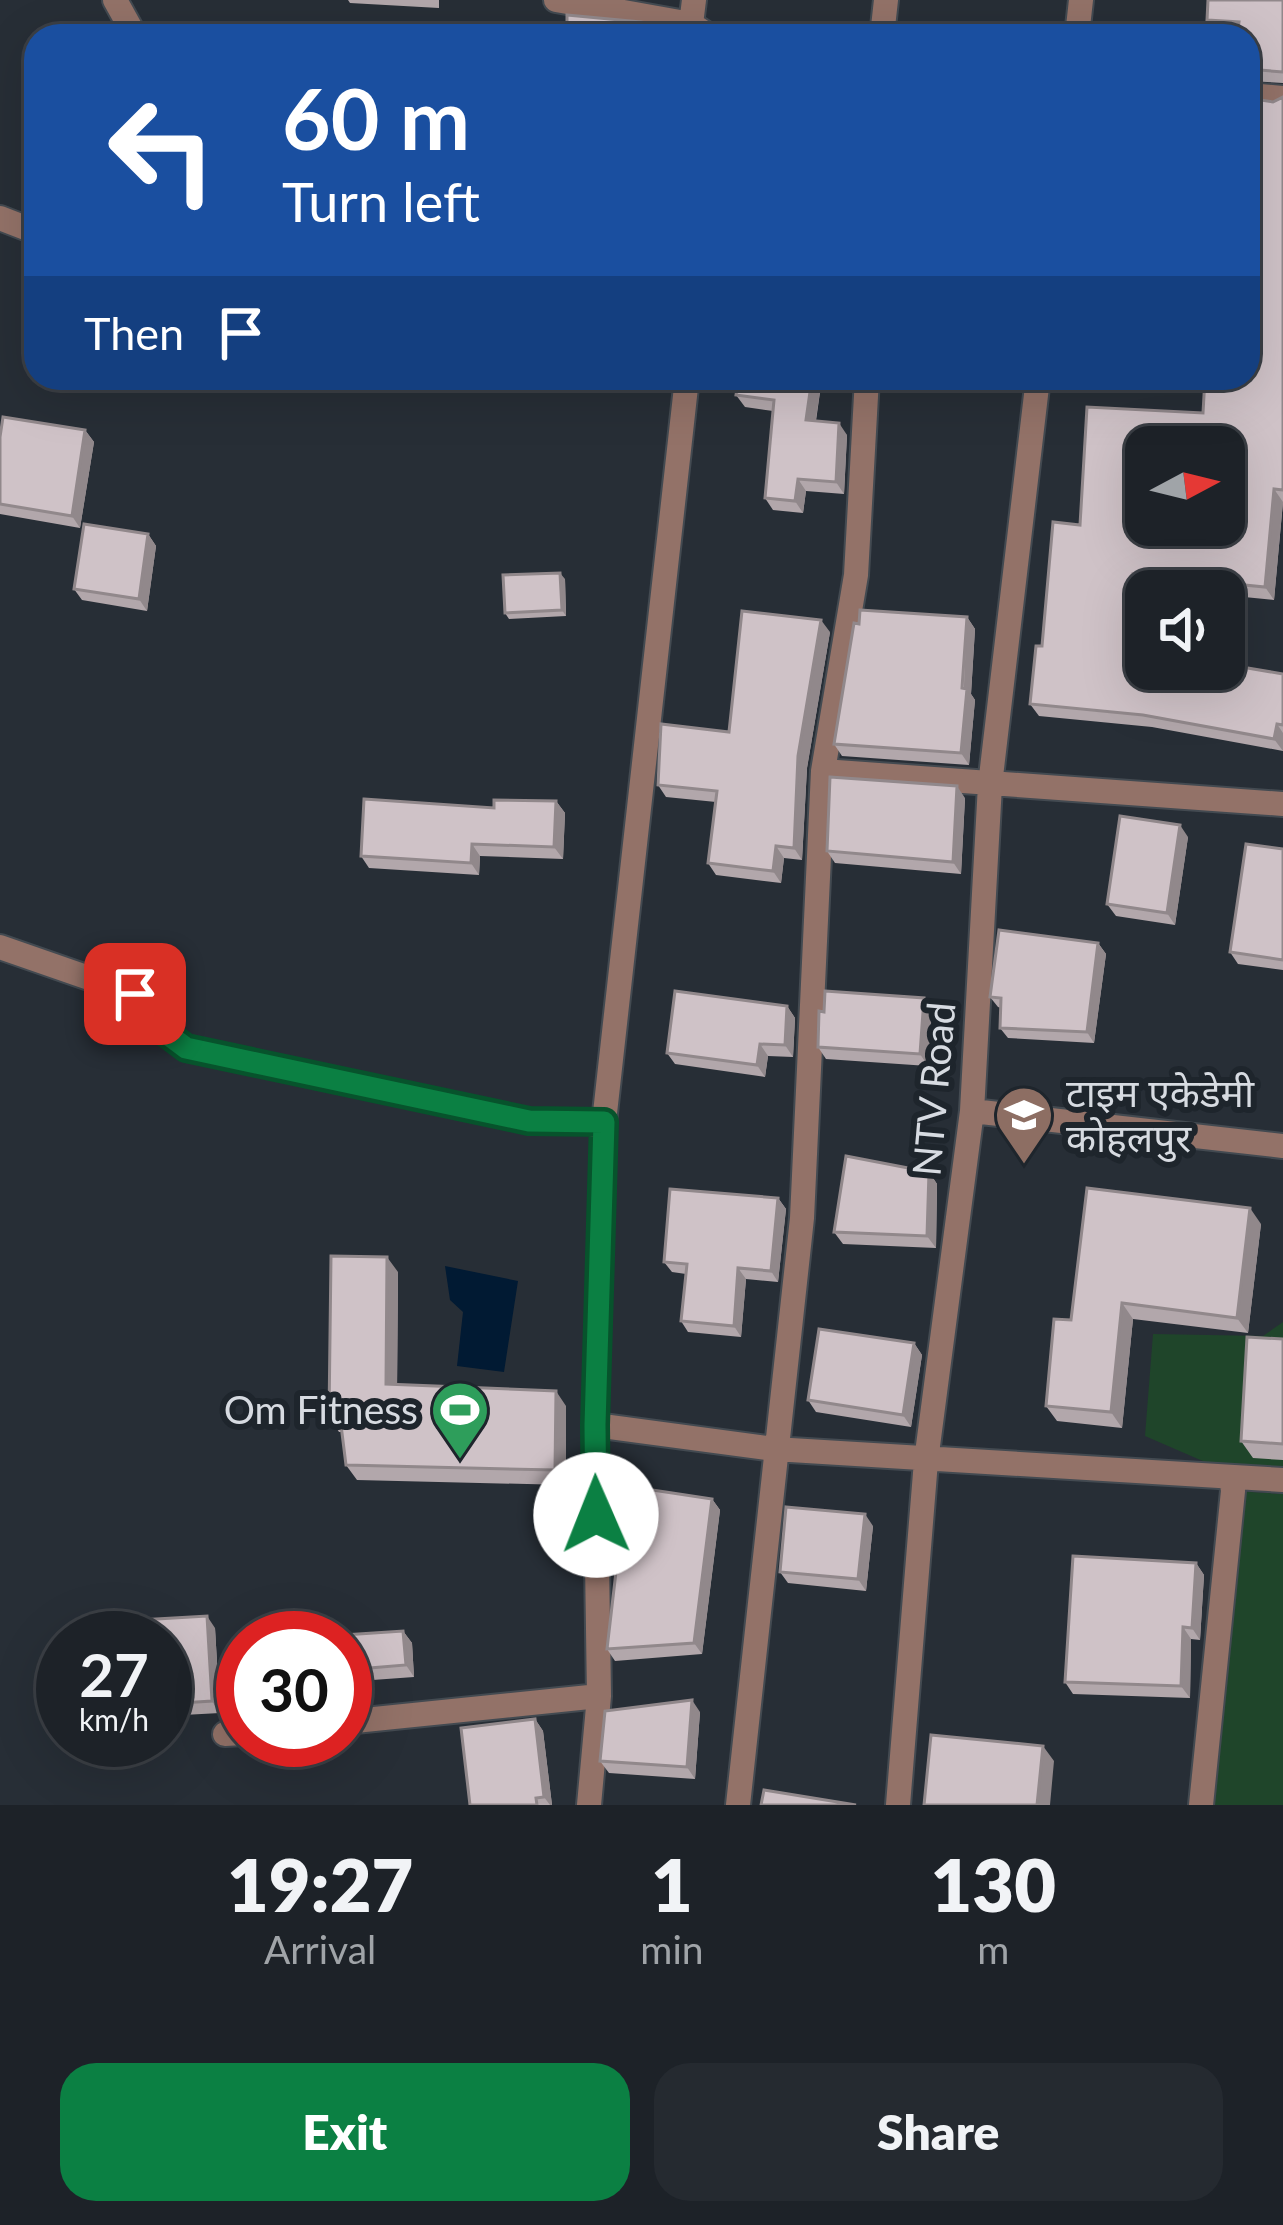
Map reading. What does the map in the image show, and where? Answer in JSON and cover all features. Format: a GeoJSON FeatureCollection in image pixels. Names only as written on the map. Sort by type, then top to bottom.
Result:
{"type":"FeatureCollection","features":[{"type":"Feature","properties":{"kind":"street"},"geometry":{"type":"LineString","coordinates":[[556,0],[698,20]]}},
{"type":"Feature","properties":{"kind":"street"},"geometry":{"type":"LineString","coordinates":[[589,1805],[599,1696],[595,1425],[604,1122],[686,390]]}},
{"type":"Feature","properties":{"kind":"street"},"geometry":{"type":"LineString","coordinates":[[738,1805],[809,1127],[823,771],[856,574],[866,390]]}},
{"type":"Feature","properties":{"kind":"street","name":"NTV Road"},"geometry":{"type":"LineString","coordinates":[[898,1805],[926,1461],[972,1111],[990,785],[1036,390]]}},
{"type":"Feature","properties":{"kind":"street"},"geometry":{"type":"LineString","coordinates":[[823,771],[1283,804]]}},
{"type":"Feature","properties":{"kind":"street"},"geometry":{"type":"LineString","coordinates":[[0,947],[135,994],[158,1027],[186,1048],[529,1121],[604,1122]]}},
{"type":"Feature","properties":{"kind":"street"},"geometry":{"type":"LineString","coordinates":[[972,1111],[1283,1147]]}},
{"type":"Feature","properties":{"kind":"street"},"geometry":{"type":"LineString","coordinates":[[595,1425],[774,1449],[1283,1480]]}},
{"type":"Feature","properties":{"kind":"street"},"geometry":{"type":"LineString","coordinates":[[1201,1805],[1231,1477]]}},
{"type":"Feature","properties":{"kind":"street"},"geometry":{"type":"LineString","coordinates":[[372,1719],[599,1696]]}},
{"type":"Feature","properties":{"kind":"green space"},"geometry":{"type":"Polygon","coordinates":[[[1283,1322],[1283,1470],[1205,1462],[1145,1436],[1153,1334],[1263,1336],[1283,1322]]]}},
{"type":"Feature","properties":{"kind":"green space"},"geometry":{"type":"Polygon","coordinates":[[[1233,1491],[1283,1494],[1283,1805],[1206,1805],[1233,1491]]]}},
{"type":"Feature","properties":{"kind":"water"},"geometry":{"type":"Polygon","coordinates":[[[445,1266],[518,1281],[504,1372],[457,1366],[463,1312],[450,1300],[445,1266]]]}},
{"type":"Feature","properties":{"kind":"building"},"geometry":{"type":"Polygon","coordinates":[[[1208,0],[1283,0],[1283,72],[1260,70],[1260,24],[1207,20],[1208,0]]]}},
{"type":"Feature","properties":{"kind":"building"},"geometry":{"type":"Polygon","coordinates":[[[567,15],[653,24],[567,24],[567,15]]]}},
{"type":"Feature","properties":{"kind":"building"},"geometry":{"type":"Polygon","coordinates":[[[1283,97],[1283,490],[1274,489],[1265,587],[1245,585],[1245,570],[1125,570],[1125,690],[1245,690],[1245,668],[1283,674],[1283,725],[1277,724],[1274,739],[1143,715],[1030,704],[1036,646],[1042,646],[1053,522],[1080,525],[1087,407],[1203,413],[1204,390],[1260,390],[1260,100],[1273,102],[1283,97]]]}},
{"type":"Feature","properties":{"kind":"building"},"geometry":{"type":"Polygon","coordinates":[[[737,390],[810,390],[806,420],[839,423],[836,482],[798,479],[795,501],[765,498],[774,400],[736,395],[737,390]]]}},
{"type":"Feature","properties":{"kind":"building"},"geometry":{"type":"Polygon","coordinates":[[[3,417],[85,430],[72,516],[0,504],[3,417]]]}},
{"type":"Feature","properties":{"kind":"building"},"geometry":{"type":"Polygon","coordinates":[[[84,524],[148,534],[139,599],[74,589],[84,524]]]}},
{"type":"Feature","properties":{"kind":"building"},"geometry":{"type":"Polygon","coordinates":[[[560,573],[562,610],[505,613],[503,575],[560,573]]]}},
{"type":"Feature","properties":{"kind":"building"},"geometry":{"type":"Polygon","coordinates":[[[860,610],[967,617],[961,753],[834,744],[860,610]]]}},
{"type":"Feature","properties":{"kind":"building"},"geometry":{"type":"Polygon","coordinates":[[[742,611],[821,620],[798,756],[794,848],[776,846],[773,871],[708,863],[717,791],[658,785],[661,724],[729,732],[742,611]]]}},
{"type":"Feature","properties":{"kind":"building"},"geometry":{"type":"Polygon","coordinates":[[[830,777],[957,786],[953,862],[827,851],[830,777]]]}},
{"type":"Feature","properties":{"kind":"building"},"geometry":{"type":"Polygon","coordinates":[[[364,799],[494,808],[494,800],[556,801],[554,847],[472,844],[471,863],[361,856],[364,799]]]}},
{"type":"Feature","properties":{"kind":"building"},"geometry":{"type":"Polygon","coordinates":[[[1120,816],[1180,825],[1167,913],[1107,904],[1120,816]]]}},
{"type":"Feature","properties":{"kind":"building"},"geometry":{"type":"Polygon","coordinates":[[[1246,844],[1283,849],[1283,960],[1230,952],[1246,844]]]}},
{"type":"Feature","properties":{"kind":"building"},"geometry":{"type":"Polygon","coordinates":[[[999,930],[1098,943],[1087,1032],[1000,1028],[1001,998],[990,997],[999,930]]]}},
{"type":"Feature","properties":{"kind":"building"},"geometry":{"type":"Polygon","coordinates":[[[675,991],[787,1006],[785,1045],[760,1044],[757,1065],[667,1053],[675,991]]]}},
{"type":"Feature","properties":{"kind":"building"},"geometry":{"type":"Polygon","coordinates":[[[825,991],[924,998],[920,1054],[818,1047],[825,991]]]}},
{"type":"Feature","properties":{"kind":"building"},"geometry":{"type":"Polygon","coordinates":[[[846,1156],[929,1172],[927,1236],[834,1232],[846,1156]]]}},
{"type":"Feature","properties":{"kind":"building"},"geometry":{"type":"Polygon","coordinates":[[[1087,1188],[1250,1208],[1237,1318],[1122,1303],[1111,1412],[1046,1406],[1054,1319],[1071,1320],[1087,1188]]]}},
{"type":"Feature","properties":{"kind":"building"},"geometry":{"type":"Polygon","coordinates":[[[670,1189],[778,1198],[771,1271],[738,1268],[734,1326],[681,1321],[687,1264],[664,1262],[670,1189]]]}},
{"type":"Feature","properties":{"kind":"building"},"geometry":{"type":"Polygon","coordinates":[[[331,1256],[387,1257],[386,1384],[556,1391],[555,1470],[346,1465],[340,1417],[329,1416],[331,1256]]]}},
{"type":"Feature","properties":{"kind":"building"},"geometry":{"type":"Polygon","coordinates":[[[819,1329],[914,1343],[903,1415],[808,1400],[819,1329]]]}},
{"type":"Feature","properties":{"kind":"building"},"geometry":{"type":"Polygon","coordinates":[[[1247,1337],[1283,1339],[1283,1444],[1241,1441],[1247,1337]]]}},
{"type":"Feature","properties":{"kind":"building"},"geometry":{"type":"Polygon","coordinates":[[[626,1486],[712,1499],[694,1643],[607,1649],[626,1486]]]}},
{"type":"Feature","properties":{"kind":"building"},"geometry":{"type":"Polygon","coordinates":[[[786,1507],[865,1514],[858,1579],[780,1572],[786,1507]]]}},
{"type":"Feature","properties":{"kind":"building"},"geometry":{"type":"Polygon","coordinates":[[[1073,1556],[1196,1563],[1192,1628],[1183,1627],[1181,1686],[1065,1682],[1073,1556]]]}},
{"type":"Feature","properties":{"kind":"building"},"geometry":{"type":"Polygon","coordinates":[[[207,1616],[212,1701],[192,1702],[192,1617],[207,1616]]]}},
{"type":"Feature","properties":{"kind":"building"},"geometry":{"type":"Polygon","coordinates":[[[403,1631],[406,1665],[372,1668],[372,1633],[403,1631]]]}},
{"type":"Feature","properties":{"kind":"building"},"geometry":{"type":"Polygon","coordinates":[[[692,1700],[687,1767],[600,1761],[605,1711],[692,1700]]]}},
{"type":"Feature","properties":{"kind":"building"},"geometry":{"type":"Polygon","coordinates":[[[535,1719],[544,1797],[536,1798],[537,1805],[470,1805],[461,1728],[535,1719]]]}},
{"type":"Feature","properties":{"kind":"building"},"geometry":{"type":"Polygon","coordinates":[[[931,1735],[1043,1746],[1037,1805],[924,1805],[931,1735]]]}},
{"type":"Feature","properties":{"kind":"building"},"geometry":{"type":"Polygon","coordinates":[[[764,1790],[856,1805],[761,1805],[764,1790]]]}},
{"type":"Feature","properties":{"kind":"place","name":"टाइम एकेडेमी कोहलपुर"},"geometry":{"type":"Point","coordinates":[1024,1166]}},
{"type":"Feature","properties":{"kind":"place","name":"Om Fitness"},"geometry":{"type":"Point","coordinates":[460,1461]}},
{"type":"Feature","properties":{"kind":"route"},"geometry":{"type":"LineString","coordinates":[[135,994],[158,1027],[186,1048],[529,1121],[604,1122],[596,1515]]}}]}
